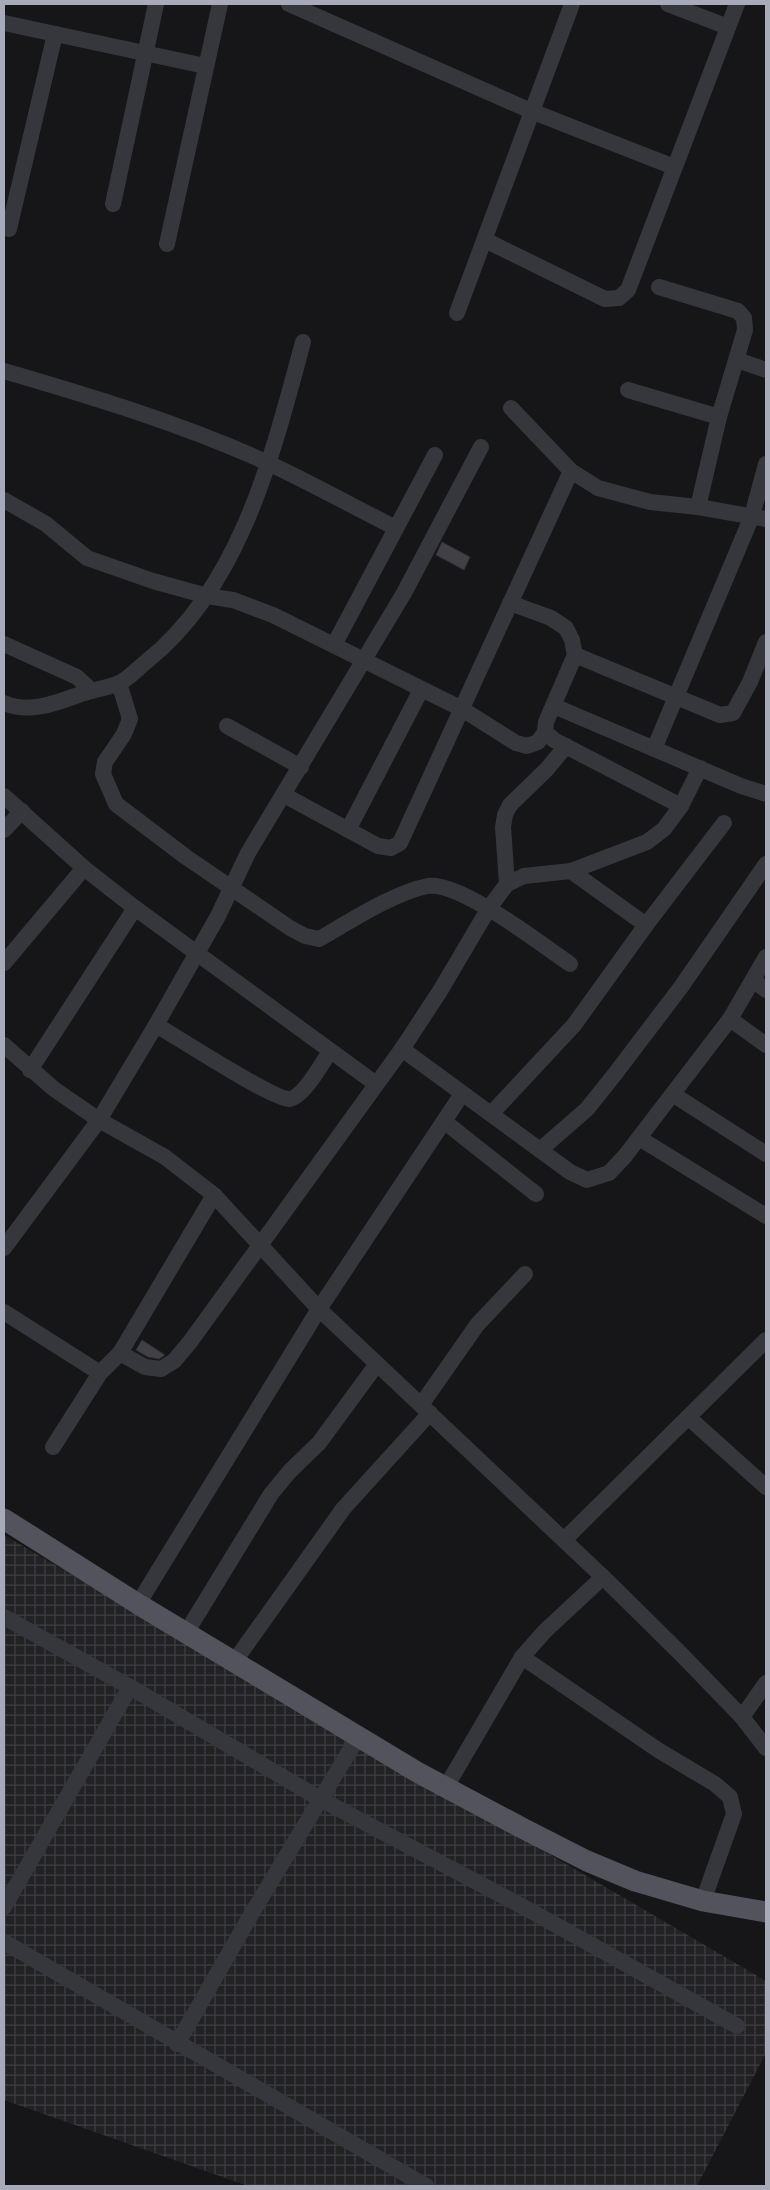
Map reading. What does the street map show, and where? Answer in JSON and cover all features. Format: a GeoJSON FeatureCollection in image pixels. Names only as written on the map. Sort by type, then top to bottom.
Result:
{"type":"FeatureCollection","features":[{"type":"Feature","properties":{"kind":"main road"},"geometry":{"type":"LineString","coordinates":[[4,1519],[138,1604],[358,1737],[446,1787],[587,1861],[635,1881],[703,1901],[766,1912]]}},
{"type":"Feature","properties":{"kind":"street"},"geometry":{"type":"LineString","coordinates":[[113,204],[156,4]]}},
{"type":"Feature","properties":{"kind":"street"},"geometry":{"type":"LineString","coordinates":[[167,244],[204,66],[220,4]]}},
{"type":"Feature","properties":{"kind":"street"},"geometry":{"type":"LineString","coordinates":[[288,4],[532,111],[674,167]]}},
{"type":"Feature","properties":{"kind":"street"},"geometry":{"type":"LineString","coordinates":[[457,313],[572,4]]}},
{"type":"Feature","properties":{"kind":"street"},"geometry":{"type":"LineString","coordinates":[[668,4],[728,27]]}},
{"type":"Feature","properties":{"kind":"street"},"geometry":{"type":"LineString","coordinates":[[485,240],[605,299],[620,298],[628,290],[737,4]]}},
{"type":"Feature","properties":{"kind":"street"},"geometry":{"type":"LineString","coordinates":[[4,23],[204,66]]}},
{"type":"Feature","properties":{"kind":"street"},"geometry":{"type":"LineString","coordinates":[[10,229],[55,34]]}},
{"type":"Feature","properties":{"kind":"street"},"geometry":{"type":"LineString","coordinates":[[659,288],[738,311],[744,318],[745,330],[719,417],[698,507]]}},
{"type":"Feature","properties":{"kind":"street"},"geometry":{"type":"LineString","coordinates":[[4,703],[29,708],[46,706],[119,683],[180,631],[207,596],[255,504],[280,426],[303,342]]}},
{"type":"Feature","properties":{"kind":"street"},"geometry":{"type":"LineString","coordinates":[[737,360],[766,370]]}},
{"type":"Feature","properties":{"kind":"street"},"geometry":{"type":"LineString","coordinates":[[4,371],[91,397],[177,426],[268,463],[396,528]]}},
{"type":"Feature","properties":{"kind":"street"},"geometry":{"type":"LineString","coordinates":[[628,390],[719,417]]}},
{"type":"Feature","properties":{"kind":"street"},"geometry":{"type":"LineString","coordinates":[[511,408],[571,471],[598,488],[650,502],[698,507],[759,517]]}},
{"type":"Feature","properties":{"kind":"street"},"geometry":{"type":"LineString","coordinates":[[4,1248],[99,1120],[156,1025],[197,954],[248,853],[363,662],[424,555],[481,447]]}},
{"type":"Feature","properties":{"kind":"street"},"geometry":{"type":"LineString","coordinates":[[334,645],[435,455]]}},
{"type":"Feature","properties":{"kind":"street"},"geometry":{"type":"LineString","coordinates":[[654,749],[675,698],[759,517],[766,464]]}},
{"type":"Feature","properties":{"kind":"street"},"geometry":{"type":"LineString","coordinates":[[284,794],[378,846],[391,848],[400,843],[571,471]]}},
{"type":"Feature","properties":{"kind":"street"},"geometry":{"type":"LineString","coordinates":[[4,500],[46,524],[86,558],[153,581],[207,596],[232,600],[273,615],[334,645],[363,662],[462,709],[516,743],[527,746],[538,742],[545,732],[546,722],[575,655],[572,640],[566,628],[550,618],[510,602]]}},
{"type":"Feature","properties":{"kind":"street"},"geometry":{"type":"LineString","coordinates":[[575,655],[720,715],[733,713],[748,688],[766,642]]}},
{"type":"Feature","properties":{"kind":"street"},"geometry":{"type":"LineString","coordinates":[[4,644],[77,677],[92,691]]}},
{"type":"Feature","properties":{"kind":"street"},"geometry":{"type":"LineString","coordinates":[[119,683],[130,719],[124,734],[106,762],[103,774],[116,804],[186,857],[290,928],[305,936],[319,939],[400,896],[430,886],[449,890],[489,908],[570,964]]}},
{"type":"Feature","properties":{"kind":"street"},"geometry":{"type":"LineString","coordinates":[[348,830],[420,690]]}},
{"type":"Feature","properties":{"kind":"street"},"geometry":{"type":"LineString","coordinates":[[554,706],[758,793],[766,794]]}},
{"type":"Feature","properties":{"kind":"street"},"geometry":{"type":"LineString","coordinates":[[227,726],[301,767]]}},
{"type":"Feature","properties":{"kind":"street"},"geometry":{"type":"LineString","coordinates":[[545,732],[566,746],[681,806]]}},
{"type":"Feature","properties":{"kind":"street"},"geometry":{"type":"LineString","coordinates":[[507,884],[502,826],[505,816],[510,805],[547,769],[566,746]]}},
{"type":"Feature","properties":{"kind":"street"},"geometry":{"type":"LineString","coordinates":[[120,1353],[145,1367],[161,1370],[174,1361],[190,1342],[402,1049],[440,991],[489,908],[507,884],[524,876],[571,871],[647,842],[664,828],[681,806],[700,768]]}},
{"type":"Feature","properties":{"kind":"street"},"geometry":{"type":"LineString","coordinates":[[4,796],[84,868],[135,908],[376,1084]]}},
{"type":"Feature","properties":{"kind":"street"},"geometry":{"type":"LineString","coordinates":[[4,830],[22,811]]}},
{"type":"Feature","properties":{"kind":"street"},"geometry":{"type":"LineString","coordinates":[[491,1114],[574,1026],[646,925],[724,822]]}},
{"type":"Feature","properties":{"kind":"street"},"geometry":{"type":"LineString","coordinates":[[540,1150],[587,1109],[616,1074],[681,987],[766,864]]}},
{"type":"Feature","properties":{"kind":"street"},"geometry":{"type":"LineString","coordinates":[[4,963],[84,868]]}},
{"type":"Feature","properties":{"kind":"street"},"geometry":{"type":"LineString","coordinates":[[571,871],[646,925]]}},
{"type":"Feature","properties":{"kind":"street"},"geometry":{"type":"LineString","coordinates":[[30,1070],[135,908]]}},
{"type":"Feature","properties":{"kind":"street"},"geometry":{"type":"LineString","coordinates":[[402,1049],[570,1172],[587,1180],[609,1173],[674,1095],[730,1019],[766,958]]}},
{"type":"Feature","properties":{"kind":"street"},"geometry":{"type":"LineString","coordinates":[[753,980],[766,990]]}},
{"type":"Feature","properties":{"kind":"street"},"geometry":{"type":"LineString","coordinates":[[730,1019],[766,1045]]}},
{"type":"Feature","properties":{"kind":"street"},"geometry":{"type":"LineString","coordinates":[[156,1025],[249,1081],[277,1096],[290,1099],[301,1094],[330,1051]]}},
{"type":"Feature","properties":{"kind":"street"},"geometry":{"type":"LineString","coordinates":[[4,1045],[30,1070],[99,1120],[165,1157],[214,1195],[319,1309],[604,1577],[742,1717],[766,1748]]}},
{"type":"Feature","properties":{"kind":"street"},"geometry":{"type":"LineString","coordinates":[[138,1604],[319,1309],[462,1094]]}},
{"type":"Feature","properties":{"kind":"street"},"geometry":{"type":"LineString","coordinates":[[674,1095],[766,1154]]}},
{"type":"Feature","properties":{"kind":"street"},"geometry":{"type":"LineString","coordinates":[[445,1122],[536,1194]]}},
{"type":"Feature","properties":{"kind":"street"},"geometry":{"type":"LineString","coordinates":[[639,1138],[766,1216]]}},
{"type":"Feature","properties":{"kind":"street"},"geometry":{"type":"LineString","coordinates":[[54,1447],[100,1373],[120,1353],[214,1195]]}},
{"type":"Feature","properties":{"kind":"street"},"geometry":{"type":"LineString","coordinates":[[234,1662],[343,1508],[426,1409],[477,1324],[526,1274]]}},
{"type":"Feature","properties":{"kind":"street"},"geometry":{"type":"LineString","coordinates":[[4,1312],[100,1373]]}},
{"type":"Feature","properties":{"kind":"street"},"geometry":{"type":"LineString","coordinates":[[564,1540],[766,1340]]}},
{"type":"Feature","properties":{"kind":"street"},"geometry":{"type":"LineString","coordinates":[[186,1633],[271,1494],[290,1471],[319,1443],[377,1364]]}},
{"type":"Feature","properties":{"kind":"street"},"geometry":{"type":"LineString","coordinates":[[688,1417],[751,1476],[766,1487]]}},
{"type":"Feature","properties":{"kind":"street"},"geometry":{"type":"LineString","coordinates":[[446,1787],[522,1657],[544,1631],[604,1577]]}},
{"type":"Feature","properties":{"kind":"street"},"geometry":{"type":"LineString","coordinates":[[4,1617],[130,1687],[322,1800],[520,1905],[737,2026]]}},
{"type":"Feature","properties":{"kind":"street"},"geometry":{"type":"LineString","coordinates":[[522,1657],[658,1750],[715,1784],[730,1797],[734,1814],[703,1901]]}},
{"type":"Feature","properties":{"kind":"street"},"geometry":{"type":"LineString","coordinates":[[742,1717],[766,1684]]}},
{"type":"Feature","properties":{"kind":"street"},"geometry":{"type":"LineString","coordinates":[[4,1907],[130,1687]]}},
{"type":"Feature","properties":{"kind":"street"},"geometry":{"type":"LineString","coordinates":[[177,2044],[358,1737]]}},
{"type":"Feature","properties":{"kind":"street"},"geometry":{"type":"LineString","coordinates":[[4,1942],[177,2044],[426,2186]]}},
{"type":"Feature","properties":{"kind":"shaded area"},"geometry":{"type":"Polygon","coordinates":[[[4,1535],[766,1981],[766,2053],[697,2186],[248,2186],[4,2100],[4,1535]]]}},
{"type":"Feature","properties":{"kind":"building"},"geometry":{"type":"Polygon","coordinates":[[[442,542],[470,557],[464,570],[436,555],[442,542]]]}},
{"type":"Feature","properties":{"kind":"building"},"geometry":{"type":"Polygon","coordinates":[[[142,1340],[165,1355],[159,1359],[148,1357],[136,1350],[142,1340]]]}}]}
